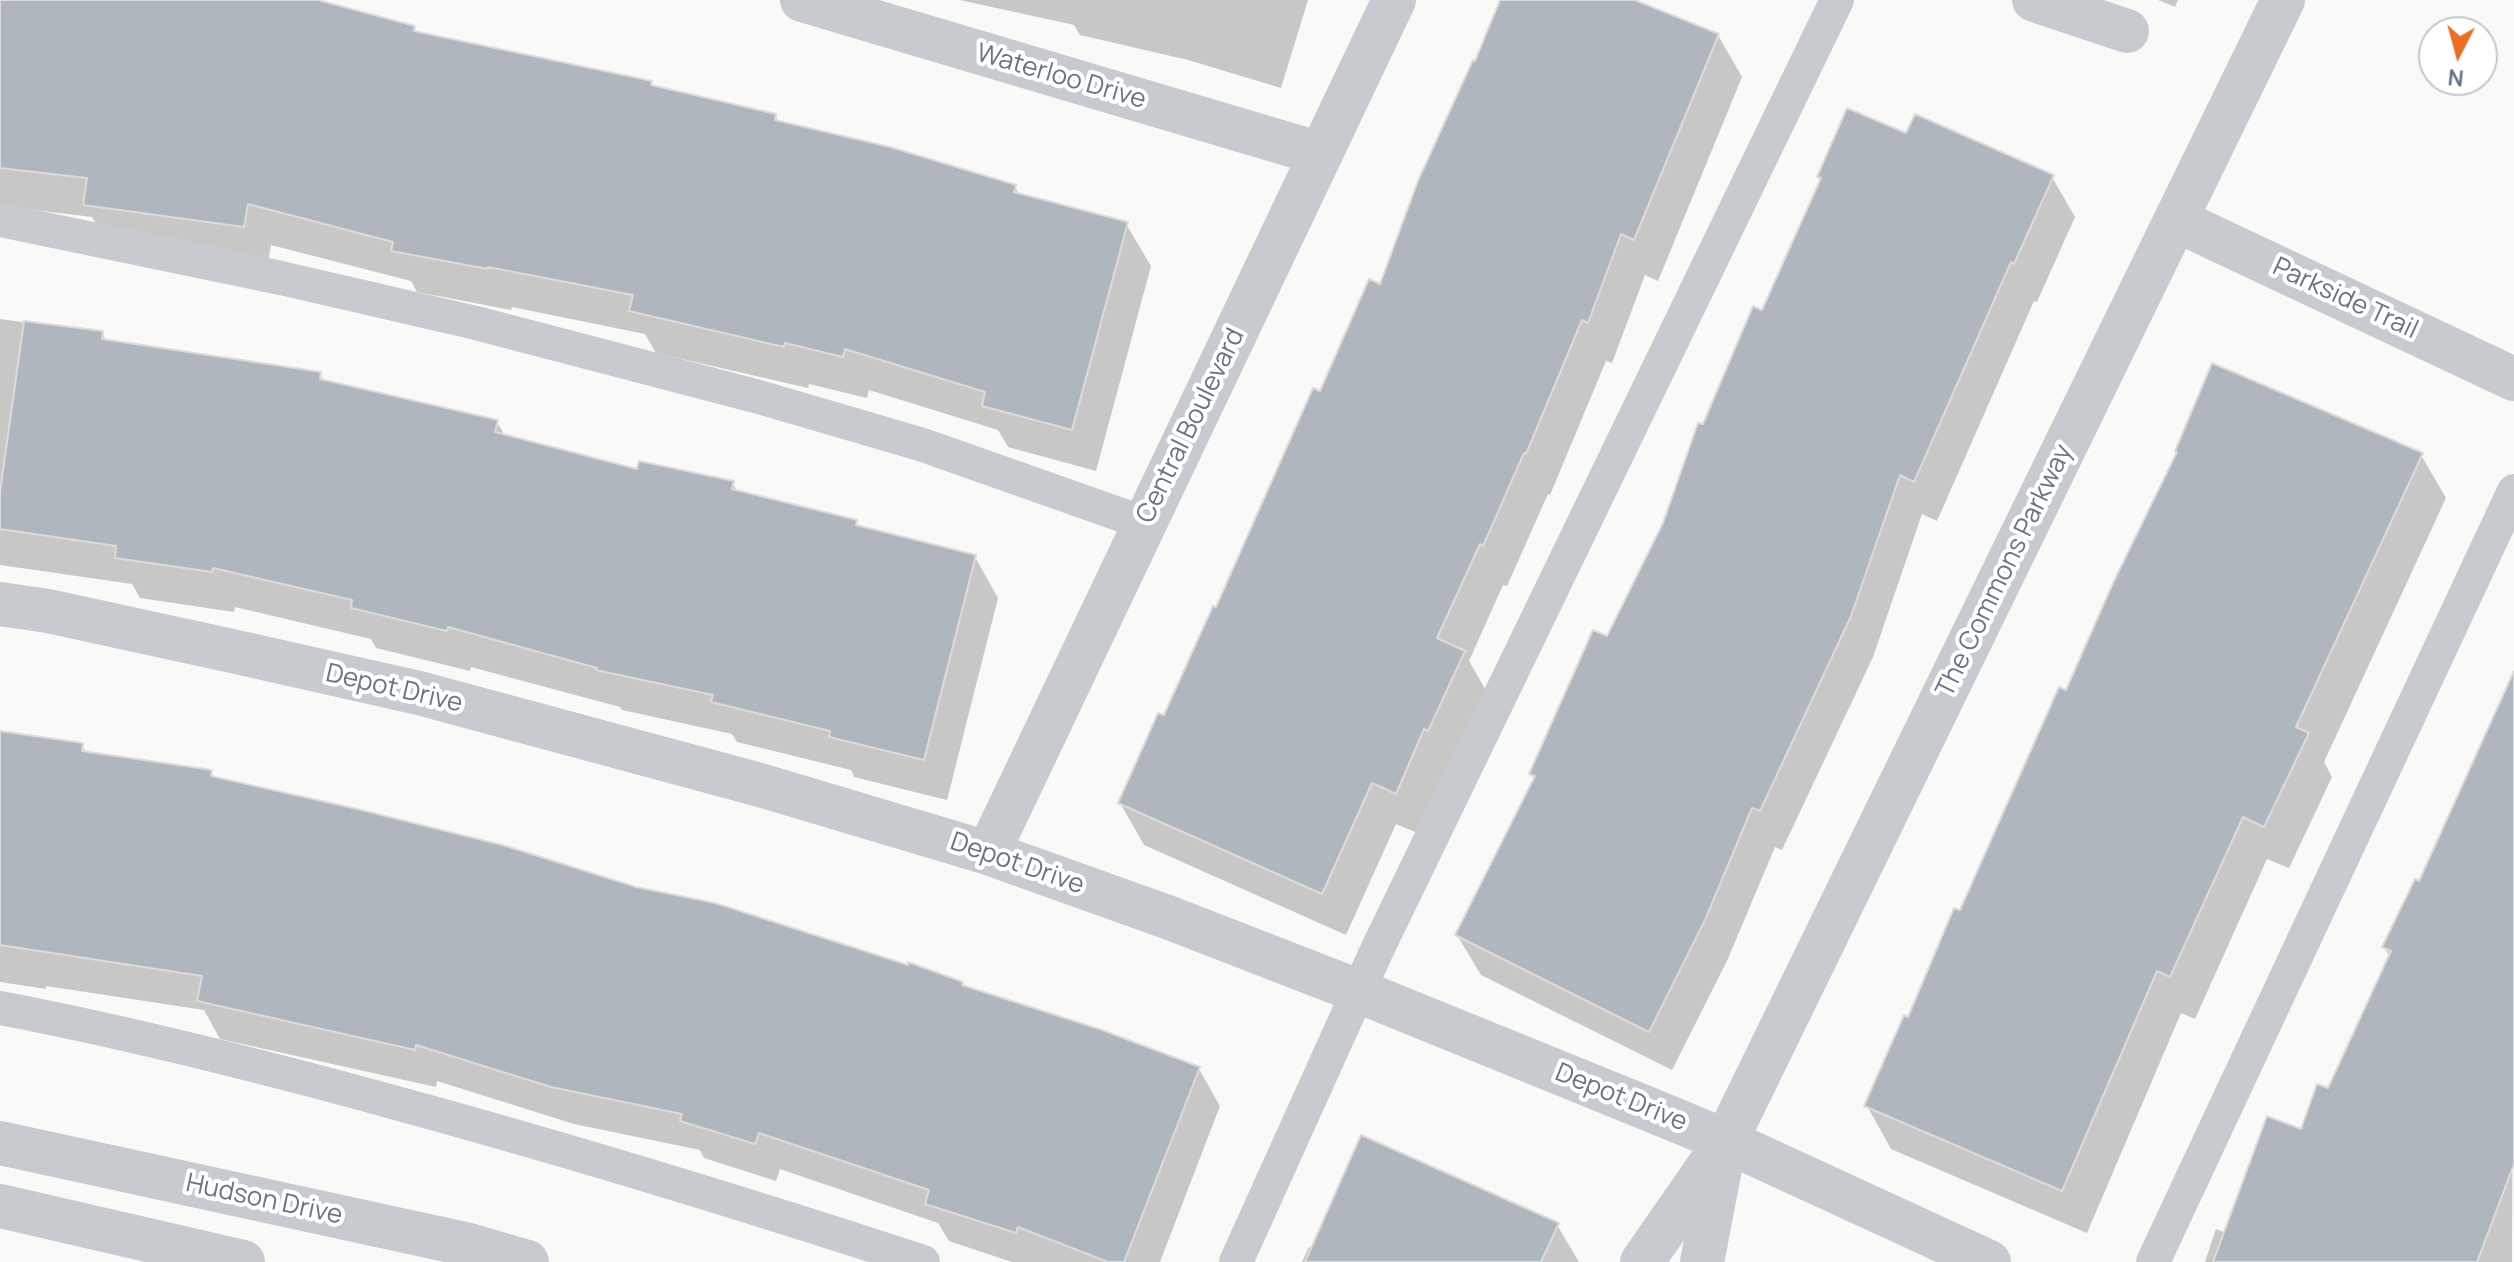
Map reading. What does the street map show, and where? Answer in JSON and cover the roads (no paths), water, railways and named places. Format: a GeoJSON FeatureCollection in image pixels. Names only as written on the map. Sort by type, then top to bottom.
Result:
{"type":"FeatureCollection","features":[{"type":"Feature","properties":{"kind":"street","name":"Waterloo Drive"},"geometry":{"type":"LineString","coordinates":[[802,0],[1321,154]]}},
{"type":"Feature","properties":{"kind":"street","name":"Central Boulevard"},"geometry":{"type":"LineString","coordinates":[[988,853],[1394,0]]}},
{"type":"Feature","properties":{"kind":"street"},"geometry":{"type":"LineString","coordinates":[[2034,0],[2127,31]]}},
{"type":"Feature","properties":{"kind":"street","name":"The Commons Parkway"},"geometry":{"type":"LineString","coordinates":[[1642,1262],[1726,1141],[2283,0]]}},
{"type":"Feature","properties":{"kind":"street","name":"Parkside Trail"},"geometry":{"type":"LineString","coordinates":[[2176,220],[2514,379]]}},
{"type":"Feature","properties":{"kind":"street","name":"Depot Drive"},"geometry":{"type":"LineString","coordinates":[[0,604],[155,634],[419,693],[760,785],[988,853],[1170,918],[1358,991],[1726,1141],[1989,1262]]}},
{"type":"Feature","properties":{"kind":"street","name":"The Commons Parkway"},"geometry":{"type":"LineString","coordinates":[[1702,1262],[1726,1141]]}},
{"type":"Feature","properties":{"kind":"street","name":"Hudson Drive"},"geometry":{"type":"LineString","coordinates":[[0,1143],[465,1244],[521,1261]]}},
{"type":"Feature","properties":{"kind":"street"},"geometry":{"type":"LineString","coordinates":[[0,1206],[243,1262]]}},
{"type":"Feature","properties":{"kind":"lane"},"geometry":{"type":"LineString","coordinates":[[1236,1262],[1358,991],[1837,0]]}},
{"type":"Feature","properties":{"kind":"lane"},"geometry":{"type":"LineString","coordinates":[[0,220],[446,316],[744,393],[923,445],[1144,523]]}},
{"type":"Feature","properties":{"kind":"lane"},"geometry":{"type":"LineString","coordinates":[[2153,1262],[2514,491]]}},
{"type":"Feature","properties":{"kind":"lane"},"geometry":{"type":"LineString","coordinates":[[0,1008],[270,1069],[501,1132],[714,1194],[923,1262]]}}]}
